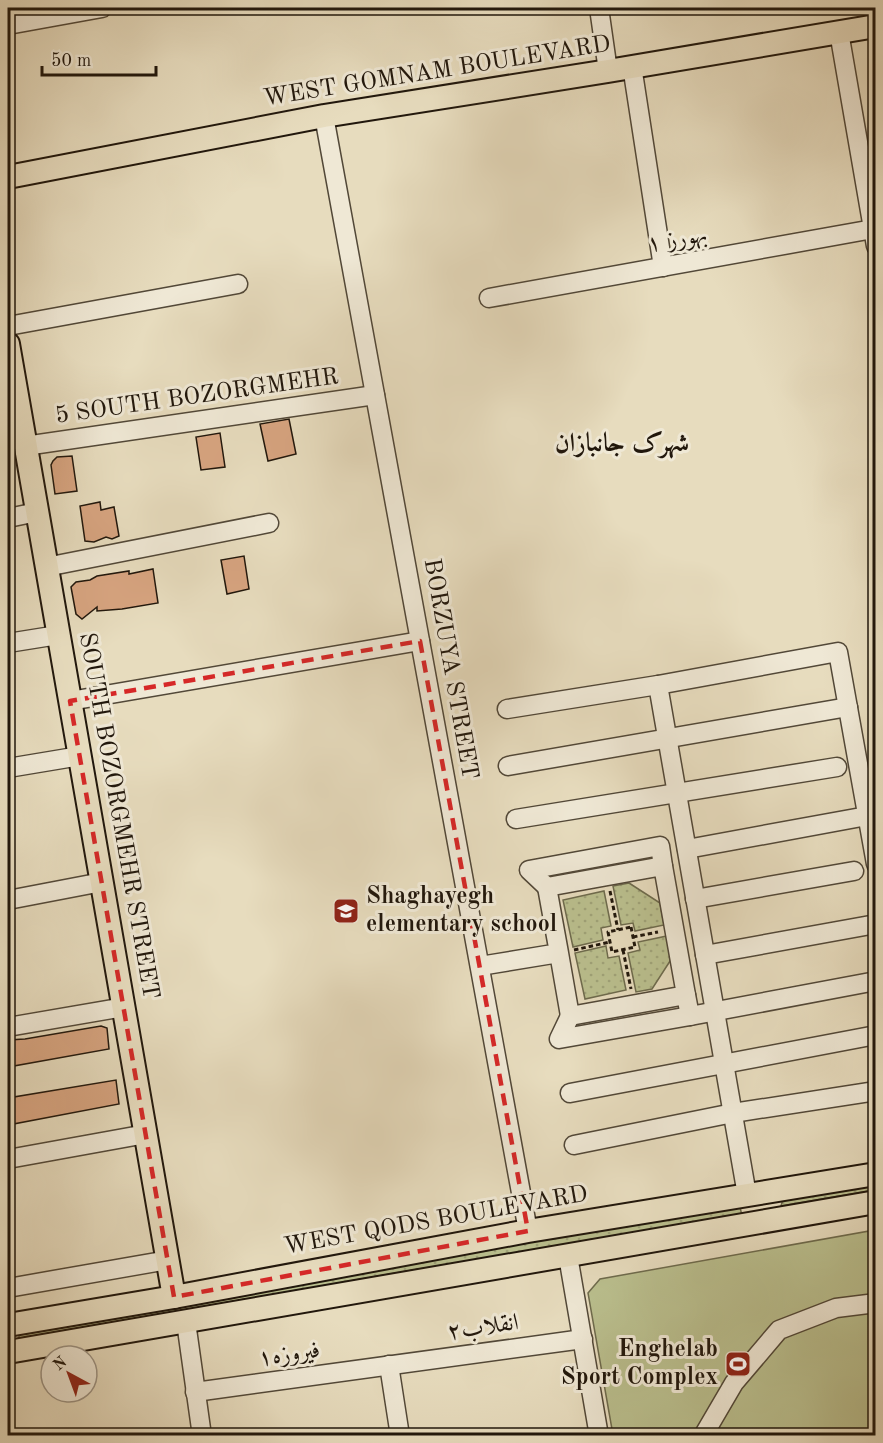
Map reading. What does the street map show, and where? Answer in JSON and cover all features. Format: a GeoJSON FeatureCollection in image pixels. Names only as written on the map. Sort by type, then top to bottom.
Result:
{"type":"FeatureCollection","features":[{"type":"Feature","properties":{"kind":"main road","name":"WEST GOMNAM BOULEVARD"},"geometry":{"type":"LineString","coordinates":[[8,177],[324,116],[876,26]]}},
{"type":"Feature","properties":{"kind":"main road","name":"SOUTH BOZORGMEHR STREET"},"geometry":{"type":"LineString","coordinates":[[8,344],[11,386],[37,512],[174,1297]]}},
{"type":"Feature","properties":{"kind":"main road","name":"WEST QODS BOULEVARD"},"geometry":{"type":"LineString","coordinates":[[8,1325],[174,1297],[528,1231],[876,1174]]}},
{"type":"Feature","properties":{"kind":"main road"},"geometry":{"type":"LineString","coordinates":[[754,1194],[767,1221]]}},
{"type":"Feature","properties":{"kind":"main road"},"geometry":{"type":"LineString","coordinates":[[8,1352],[876,1202]]}},
{"type":"Feature","properties":{"kind":"street"},"geometry":{"type":"LineString","coordinates":[[8,25],[102,8]]}},
{"type":"Feature","properties":{"kind":"street"},"geometry":{"type":"LineString","coordinates":[[599,8],[608,71]]}},
{"type":"Feature","properties":{"kind":"street"},"geometry":{"type":"LineString","coordinates":[[838,32],[874,238]]}},
{"type":"Feature","properties":{"kind":"street"},"geometry":{"type":"LineString","coordinates":[[632,66],[663,267]]}},
{"type":"Feature","properties":{"kind":"street","name":"BORZUYA STREET"},"geometry":{"type":"LineString","coordinates":[[324,116],[528,1231]]}},
{"type":"Feature","properties":{"kind":"street","name":"بهورز ۱"},"geometry":{"type":"LineString","coordinates":[[489,298],[663,267],[874,238]]}},
{"type":"Feature","properties":{"kind":"street"},"geometry":{"type":"LineString","coordinates":[[8,326],[238,284]]}},
{"type":"Feature","properties":{"kind":"street","name":"5 SOUTH BOZORGMEHR"},"geometry":{"type":"LineString","coordinates":[[25,446],[375,395]]}},
{"type":"Feature","properties":{"kind":"street"},"geometry":{"type":"LineString","coordinates":[[8,518],[37,512]]}},
{"type":"Feature","properties":{"kind":"street"},"geometry":{"type":"LineString","coordinates":[[46,567],[269,523]]}},
{"type":"Feature","properties":{"kind":"street"},"geometry":{"type":"LineString","coordinates":[[8,643],[58,635]]}},
{"type":"Feature","properties":{"kind":"street"},"geometry":{"type":"LineString","coordinates":[[70,701],[420,641]]}},
{"type":"Feature","properties":{"kind":"street"},"geometry":{"type":"LineString","coordinates":[[507,709],[658,685],[838,652],[876,864]]}},
{"type":"Feature","properties":{"kind":"street"},"geometry":{"type":"LineString","coordinates":[[658,685],[733,1113],[754,1194]]}},
{"type":"Feature","properties":{"kind":"street"},"geometry":{"type":"LineString","coordinates":[[508,766],[848,707]]}},
{"type":"Feature","properties":{"kind":"street"},"geometry":{"type":"LineString","coordinates":[[8,768],[80,756]]}},
{"type":"Feature","properties":{"kind":"street"},"geometry":{"type":"LineString","coordinates":[[516,819],[837,767]]}},
{"type":"Feature","properties":{"kind":"street"},"geometry":{"type":"LineString","coordinates":[[687,849],[867,816]]}},
{"type":"Feature","properties":{"kind":"street"},"geometry":{"type":"LineString","coordinates":[[690,1016],[660,846],[529,870],[547,887],[559,953],[570,1016],[559,1039],[690,1016],[876,981]]}},
{"type":"Feature","properties":{"kind":"street"},"geometry":{"type":"LineString","coordinates":[[547,887],[663,866]]}},
{"type":"Feature","properties":{"kind":"street"},"geometry":{"type":"LineString","coordinates":[[695,899],[854,870]]}},
{"type":"Feature","properties":{"kind":"street"},"geometry":{"type":"LineString","coordinates":[[8,900],[102,882]]}},
{"type":"Feature","properties":{"kind":"street"},"geometry":{"type":"LineString","coordinates":[[705,955],[876,924]]}},
{"type":"Feature","properties":{"kind":"street"},"geometry":{"type":"LineString","coordinates":[[480,966],[559,953]]}},
{"type":"Feature","properties":{"kind":"street"},"geometry":{"type":"LineString","coordinates":[[570,1016],[686,995]]}},
{"type":"Feature","properties":{"kind":"street"},"geometry":{"type":"LineString","coordinates":[[8,1027],[124,1007]]}},
{"type":"Feature","properties":{"kind":"street"},"geometry":{"type":"LineString","coordinates":[[570,1093],[876,1035]]}},
{"type":"Feature","properties":{"kind":"street"},"geometry":{"type":"LineString","coordinates":[[574,1145],[733,1113],[876,1091]]}},
{"type":"Feature","properties":{"kind":"street"},"geometry":{"type":"LineString","coordinates":[[8,1159],[146,1134]]}},
{"type":"Feature","properties":{"kind":"street"},"geometry":{"type":"LineString","coordinates":[[568,1256],[599,1436]]}},
{"type":"Feature","properties":{"kind":"street"},"geometry":{"type":"LineString","coordinates":[[8,1288],[168,1260]]}},
{"type":"Feature","properties":{"kind":"street"},"geometry":{"type":"LineString","coordinates":[[703,1436],[734,1383],[779,1330],[836,1308],[876,1303]]}},
{"type":"Feature","properties":{"kind":"street"},"geometry":{"type":"LineString","coordinates":[[186,1322],[202,1436]]}},
{"type":"Feature","properties":{"kind":"street","name":"انقلاب۲"},"geometry":{"type":"LineString","coordinates":[[389,1365],[583,1339]]}},
{"type":"Feature","properties":{"kind":"street"},"geometry":{"type":"LineString","coordinates":[[389,1365],[400,1436]]}},
{"type":"Feature","properties":{"kind":"street","name":"فیروزه۱"},"geometry":{"type":"LineString","coordinates":[[195,1392],[389,1365]]}},
{"type":"Feature","properties":{"kind":"path"},"geometry":{"type":"LineString","coordinates":[[607,876],[618,930]]}},
{"type":"Feature","properties":{"kind":"path"},"geometry":{"type":"LineString","coordinates":[[631,927],[633,937],[635,947],[612,952],[608,932],[631,927]]}},
{"type":"Feature","properties":{"kind":"path"},"geometry":{"type":"LineString","coordinates":[[633,937],[674,929]]}},
{"type":"Feature","properties":{"kind":"path"},"geometry":{"type":"LineString","coordinates":[[559,953],[610,942]]}},
{"type":"Feature","properties":{"kind":"path"},"geometry":{"type":"LineString","coordinates":[[623,950],[634,1005]]}},
{"type":"Feature","properties":{"kind":"highlighted area"},"geometry":{"type":"Polygon","coordinates":[[[420,641],[528,1231],[174,1297],[70,701],[420,641]]]}},
{"type":"Feature","properties":{"kind":"green space"},"geometry":{"type":"Polygon","coordinates":[[[629,883],[660,903],[664,925],[635,931],[633,923],[621,925],[613,886],[629,883]]]}},
{"type":"Feature","properties":{"kind":"green space"},"geometry":{"type":"Polygon","coordinates":[[[604,891],[611,926],[601,928],[603,940],[573,947],[563,900],[604,891]]]}},
{"type":"Feature","properties":{"kind":"green space"},"geometry":{"type":"Polygon","coordinates":[[[667,936],[672,958],[652,989],[636,992],[628,953],[640,950],[638,942],[667,936]]]}},
{"type":"Feature","properties":{"kind":"green space"},"geometry":{"type":"Polygon","coordinates":[[[606,946],[608,958],[619,956],[626,990],[585,999],[575,953],[606,946]]]}},
{"type":"Feature","properties":{"kind":"green space"},"geometry":{"type":"Polygon","coordinates":[[[875,1183],[875,1190],[781,1206],[783,1199],[875,1183]]]}},
{"type":"Feature","properties":{"kind":"green space"},"geometry":{"type":"Polygon","coordinates":[[[740,1207],[742,1216],[407,1271],[20,1339],[17,1331],[364,1269],[740,1207]]]}},
{"type":"Feature","properties":{"kind":"green space","name":"Enghelab Sport Complex"},"geometry":{"type":"Polygon","coordinates":[[[875,1230],[875,1435],[613,1435],[588,1293],[600,1279],[875,1230]]]}},
{"type":"Feature","properties":{"kind":"building"},"geometry":{"type":"Polygon","coordinates":[[[289,419],[296,454],[268,461],[260,424],[289,419]]]}},
{"type":"Feature","properties":{"kind":"building"},"geometry":{"type":"Polygon","coordinates":[[[220,433],[225,467],[201,470],[196,437],[220,433]]]}},
{"type":"Feature","properties":{"kind":"building"},"geometry":{"type":"Polygon","coordinates":[[[72,456],[77,491],[55,494],[51,465],[57,457],[72,456]]]}},
{"type":"Feature","properties":{"kind":"building"},"geometry":{"type":"Polygon","coordinates":[[[100,502],[101,510],[114,507],[119,536],[112,539],[106,537],[94,542],[85,541],[80,506],[100,502]]]}},
{"type":"Feature","properties":{"kind":"building"},"geometry":{"type":"Polygon","coordinates":[[[244,556],[249,589],[227,594],[221,560],[244,556]]]}},
{"type":"Feature","properties":{"kind":"building"},"geometry":{"type":"Polygon","coordinates":[[[153,569],[158,603],[97,611],[97,607],[82,619],[76,614],[71,587],[76,582],[90,580],[97,576],[129,571],[129,574],[153,569]]]}},
{"type":"Feature","properties":{"kind":"building"},"geometry":{"type":"Polygon","coordinates":[[[101,1026],[107,1028],[109,1049],[8,1067],[8,1040],[101,1026]]]}},
{"type":"Feature","properties":{"kind":"building"},"geometry":{"type":"Polygon","coordinates":[[[116,1080],[119,1104],[8,1125],[8,1098],[116,1080]]]}},
{"type":"Feature","properties":{"kind":"place","name":"Shaghayegh elementary school"},"geometry":{"type":"Point","coordinates":[346,911]}},
{"type":"Feature","properties":{"kind":"place","name":"Enghelab Sport Complex"},"geometry":{"type":"Point","coordinates":[738,1364]}},
{"type":"Feature","properties":{"kind":"district","name":"شهرک جانبازان"},"geometry":{"type":"Point","coordinates":[622,444]}}]}
